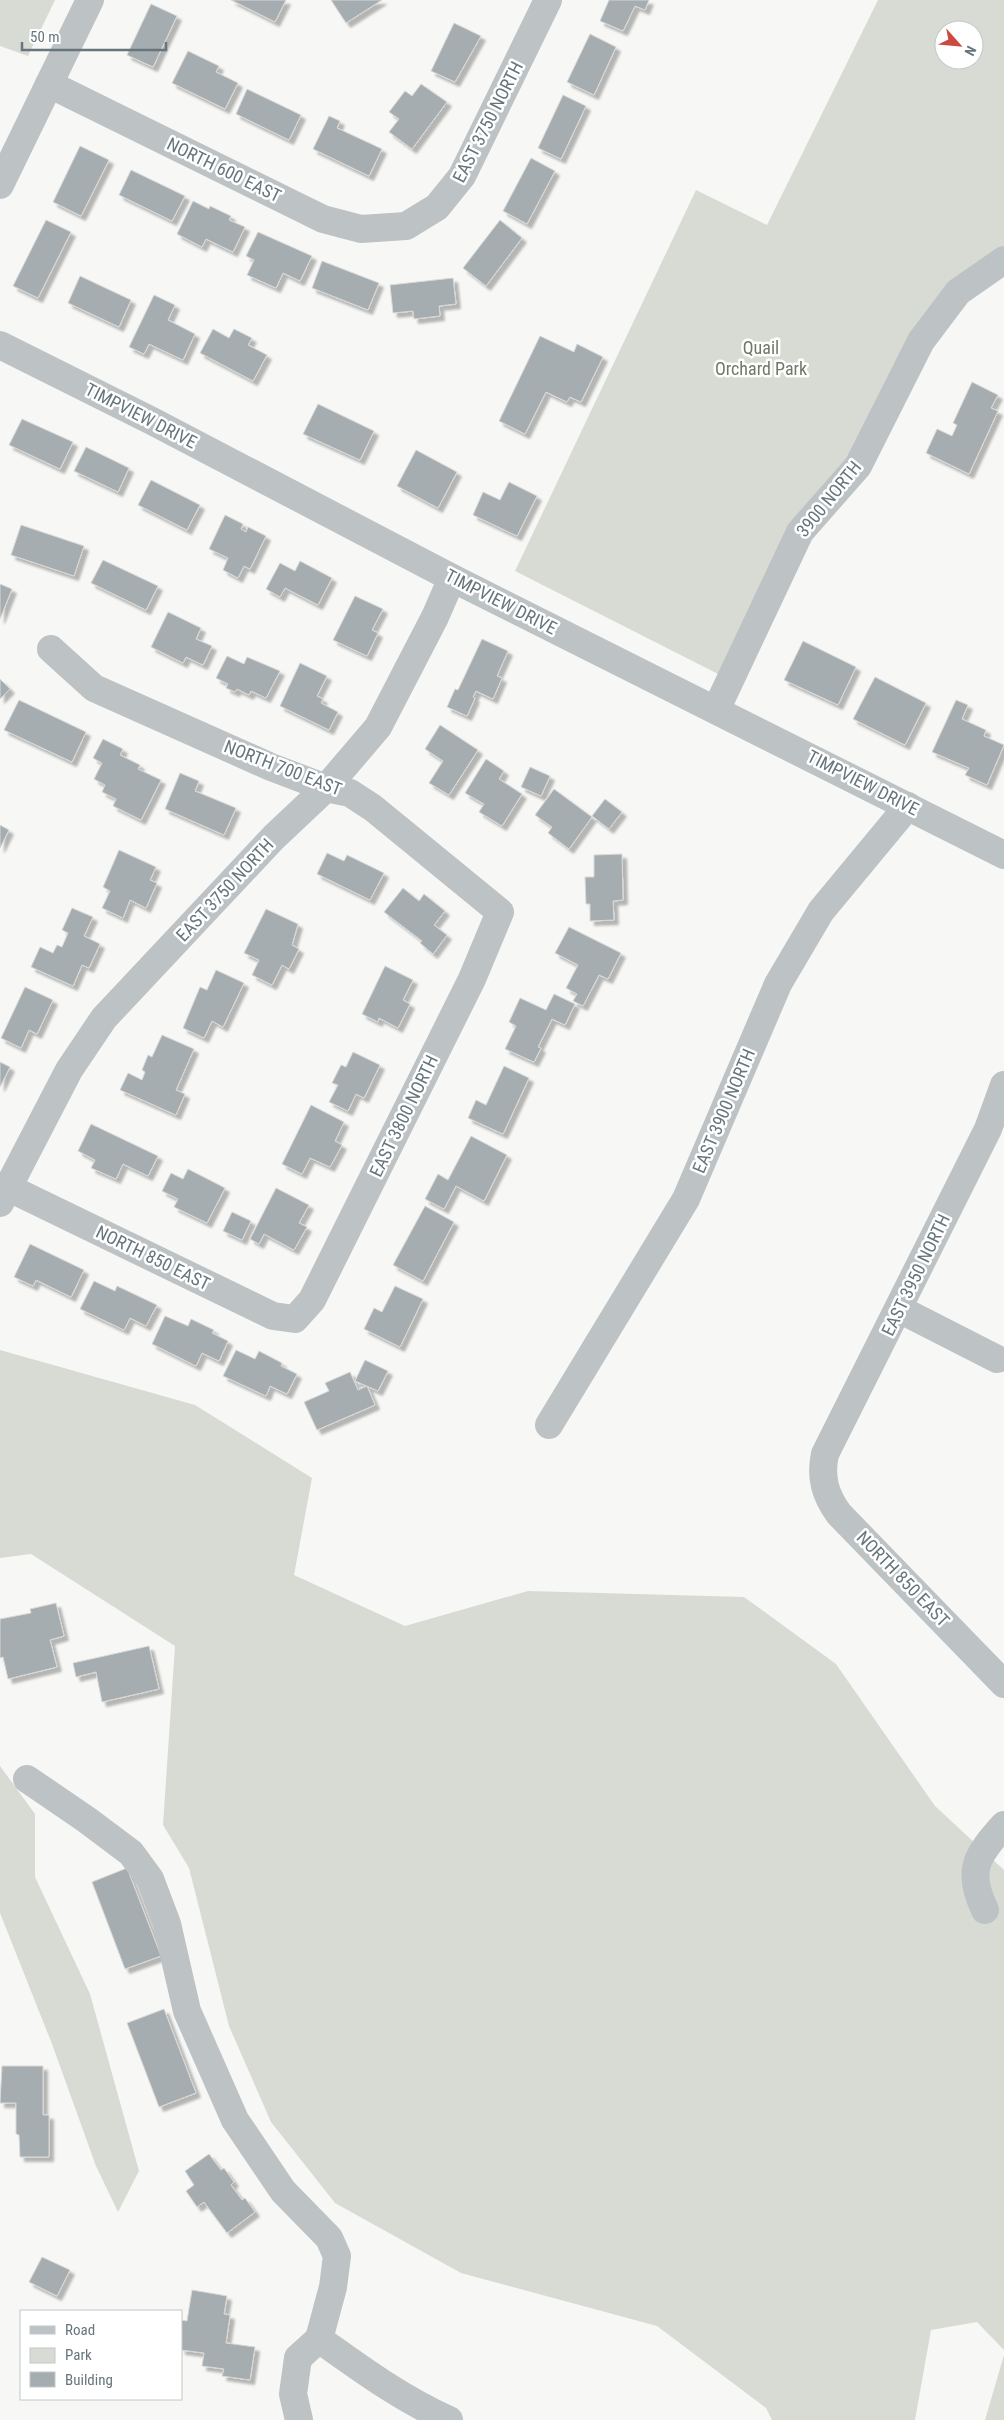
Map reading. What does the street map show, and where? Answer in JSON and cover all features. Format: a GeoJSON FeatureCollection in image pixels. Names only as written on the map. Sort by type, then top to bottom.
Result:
{"type":"FeatureCollection","features":[{"type":"Feature","properties":{"kind":"street"},"geometry":{"type":"LineString","coordinates":[[0,186],[90,0]]}},
{"type":"Feature","properties":{"kind":"street","name":"EAST 3750 NORTH"},"geometry":{"type":"LineString","coordinates":[[406,226],[437,207],[462,176],[548,0]]}},
{"type":"Feature","properties":{"kind":"street","name":"NORTH 600 EAST"},"geometry":{"type":"LineString","coordinates":[[49,84],[323,219],[361,229],[406,226]]}},
{"type":"Feature","properties":{"kind":"street","name":"3900 NORTH"},"geometry":{"type":"LineString","coordinates":[[716,710],[800,532],[858,466],[921,341],[958,292],[1004,260]]}},
{"type":"Feature","properties":{"kind":"street","name":"TIMPVIEW DRIVE"},"geometry":{"type":"LineString","coordinates":[[0,345],[152,421],[452,578],[1004,854]]}},
{"type":"Feature","properties":{"kind":"street","name":"EAST 3750 NORTH"},"geometry":{"type":"LineString","coordinates":[[4,1196],[69,1070],[104,1018],[274,837],[326,788],[378,727],[435,617],[452,578]]}},
{"type":"Feature","properties":{"kind":"street","name":"NORTH 700 EAST"},"geometry":{"type":"LineString","coordinates":[[51,650],[94,688],[271,767],[326,788],[350,794],[373,808],[500,912]]}},
{"type":"Feature","properties":{"kind":"street","name":"EAST 3900 NORTH"},"geometry":{"type":"LineString","coordinates":[[549,1425],[686,1198],[783,976],[821,912],[908,806]]}},
{"type":"Feature","properties":{"kind":"street","name":"EAST 3800 NORTH"},"geometry":{"type":"LineString","coordinates":[[299,1314],[312,1300],[317,1291],[472,979],[500,912]]}},
{"type":"Feature","properties":{"kind":"street","name":"EAST 3950 NORTH"},"geometry":{"type":"LineString","coordinates":[[823,1464],[825,1454],[988,1129],[1004,1085]]}},
{"type":"Feature","properties":{"kind":"street","name":"NORTH 850 EAST"},"geometry":{"type":"LineString","coordinates":[[4,1196],[274,1316],[295,1319],[299,1314]]}},
{"type":"Feature","properties":{"kind":"street"},"geometry":{"type":"LineString","coordinates":[[899,1309],[997,1359]]}},
{"type":"Feature","properties":{"kind":"street","name":"NORTH 850 EAST"},"geometry":{"type":"LineString","coordinates":[[823,1464],[823,1480],[828,1497],[839,1514],[1004,1684]]}},
{"type":"Feature","properties":{"kind":"street"},"geometry":{"type":"LineString","coordinates":[[26,1779],[87,1820],[131,1853],[150,1879],[167,1924],[187,2011],[235,2120],[283,2191],[329,2238],[336,2256],[332,2287],[319,2339],[298,2358],[293,2394],[299,2420]]}},
{"type":"Feature","properties":{"kind":"street"},"geometry":{"type":"LineString","coordinates":[[985,1910],[975,1890],[975,1873],[984,1848],[1004,1825]]}},
{"type":"Feature","properties":{"kind":"street"},"geometry":{"type":"LineString","coordinates":[[319,2339],[362,2370],[422,2408],[449,2420]]}},
{"type":"Feature","properties":{"kind":"green space"},"geometry":{"type":"Polygon","coordinates":[[[0,0],[55,0],[28,56],[0,46],[0,0]]]}},
{"type":"Feature","properties":{"kind":"green space","name":"Quail Orchard Park"},"geometry":{"type":"Polygon","coordinates":[[[878,0],[1004,0],[1004,257],[955,290],[726,678],[515,571],[696,190],[767,225],[878,0]]]}},
{"type":"Feature","properties":{"kind":"green space"},"geometry":{"type":"Polygon","coordinates":[[[0,1350],[195,1405],[312,1478],[294,1575],[405,1626],[528,1591],[744,1597],[836,1664],[935,1806],[1004,1870],[1004,2350],[977,2322],[931,2330],[915,2420],[772,2420],[766,2408],[657,2326],[461,2273],[335,2203],[271,2122],[229,2026],[189,1868],[163,1825],[175,1646],[31,1554],[0,1558],[0,1350]]]}},
{"type":"Feature","properties":{"kind":"green space"},"geometry":{"type":"Polygon","coordinates":[[[0,1766],[35,1814],[35,1877],[90,1994],[139,2171],[118,2212],[96,2166],[52,2044],[0,1913],[0,1766]]]}},
{"type":"Feature","properties":{"kind":"green space"},"geometry":{"type":"Polygon","coordinates":[[[1004,2355],[1004,2420],[985,2420],[1004,2355]]]}},
{"type":"Feature","properties":{"kind":"building"},"geometry":{"type":"Polygon","coordinates":[[[231,0],[286,0],[275,22],[231,0]]]}},
{"type":"Feature","properties":{"kind":"building"},"geometry":{"type":"Polygon","coordinates":[[[331,0],[382,0],[346,23],[331,0]]]}},
{"type":"Feature","properties":{"kind":"building"},"geometry":{"type":"Polygon","coordinates":[[[609,0],[649,0],[645,10],[635,6],[623,31],[600,21],[609,0]]]}},
{"type":"Feature","properties":{"kind":"building"},"geometry":{"type":"Polygon","coordinates":[[[151,4],[177,16],[153,67],[127,55],[151,4]]]}},
{"type":"Feature","properties":{"kind":"building"},"geometry":{"type":"Polygon","coordinates":[[[454,23],[481,36],[455,82],[431,71],[454,23]]]}},
{"type":"Feature","properties":{"kind":"building"},"geometry":{"type":"Polygon","coordinates":[[[590,34],[616,47],[594,95],[567,82],[590,34]]]}},
{"type":"Feature","properties":{"kind":"building"},"geometry":{"type":"Polygon","coordinates":[[[188,51],[219,66],[216,72],[238,83],[225,109],[172,83],[188,51]]]}},
{"type":"Feature","properties":{"kind":"building"},"geometry":{"type":"Polygon","coordinates":[[[421,84],[447,102],[412,149],[389,132],[399,119],[389,112],[405,91],[412,96],[421,84]]]}},
{"type":"Feature","properties":{"kind":"building"},"geometry":{"type":"Polygon","coordinates":[[[247,89],[301,115],[289,140],[236,114],[247,89]]]}},
{"type":"Feature","properties":{"kind":"building"},"geometry":{"type":"Polygon","coordinates":[[[563,95],[586,106],[561,159],[538,148],[563,95]]]}},
{"type":"Feature","properties":{"kind":"building"},"geometry":{"type":"Polygon","coordinates":[[[329,116],[340,121],[337,128],[382,149],[369,176],[313,149],[329,116]]]}},
{"type":"Feature","properties":{"kind":"building"},"geometry":{"type":"Polygon","coordinates":[[[80,146],[109,160],[81,216],[53,202],[80,146]]]}},
{"type":"Feature","properties":{"kind":"building"},"geometry":{"type":"Polygon","coordinates":[[[531,158],[555,171],[527,224],[503,211],[531,158]]]}},
{"type":"Feature","properties":{"kind":"building"},"geometry":{"type":"Polygon","coordinates":[[[131,170],[185,196],[172,221],[119,195],[131,170]]]}},
{"type":"Feature","properties":{"kind":"building"},"geometry":{"type":"Polygon","coordinates":[[[193,201],[209,209],[210,206],[231,216],[229,220],[245,227],[233,252],[206,239],[202,247],[177,234],[193,201]]]}},
{"type":"Feature","properties":{"kind":"building"},"geometry":{"type":"Polygon","coordinates":[[[46,220],[71,232],[38,298],[13,286],[46,220]]]}},
{"type":"Feature","properties":{"kind":"building"},"geometry":{"type":"Polygon","coordinates":[[[500,220],[522,238],[486,286],[463,268],[500,220]]]}},
{"type":"Feature","properties":{"kind":"building"},"geometry":{"type":"Polygon","coordinates":[[[258,232],[312,256],[300,281],[283,273],[276,288],[247,275],[254,260],[246,256],[258,232]]]}},
{"type":"Feature","properties":{"kind":"building"},"geometry":{"type":"Polygon","coordinates":[[[322,261],[379,283],[368,310],[312,288],[322,261]]]}},
{"type":"Feature","properties":{"kind":"building"},"geometry":{"type":"Polygon","coordinates":[[[80,276],[131,300],[119,327],[68,303],[80,276]]]}},
{"type":"Feature","properties":{"kind":"building"},"geometry":{"type":"Polygon","coordinates":[[[453,278],[456,304],[439,306],[440,316],[414,319],[413,311],[393,313],[390,285],[453,278]]]}},
{"type":"Feature","properties":{"kind":"building"},"geometry":{"type":"Polygon","coordinates":[[[154,295],[175,305],[168,320],[195,334],[183,360],[149,344],[144,354],[129,347],[154,295]]]}},
{"type":"Feature","properties":{"kind":"building"},"geometry":{"type":"Polygon","coordinates":[[[213,329],[229,338],[234,329],[252,338],[248,345],[267,355],[253,381],[200,353],[213,329]]]}},
{"type":"Feature","properties":{"kind":"building"},"geometry":{"type":"Polygon","coordinates":[[[540,336],[574,352],[577,344],[603,357],[581,402],[570,397],[567,402],[546,392],[525,434],[499,421],[540,336]]]}},
{"type":"Feature","properties":{"kind":"building"},"geometry":{"type":"Polygon","coordinates":[[[972,382],[998,395],[991,408],[998,411],[969,474],[926,453],[937,429],[952,436],[957,425],[953,423],[972,382]]]}},
{"type":"Feature","properties":{"kind":"building"},"geometry":{"type":"Polygon","coordinates":[[[318,404],[374,431],[360,460],[303,434],[318,404]]]}},
{"type":"Feature","properties":{"kind":"building"},"geometry":{"type":"Polygon","coordinates":[[[22,419],[73,442],[60,469],[9,445],[22,419]]]}},
{"type":"Feature","properties":{"kind":"building"},"geometry":{"type":"Polygon","coordinates":[[[86,447],[129,468],[118,492],[74,471],[86,447]]]}},
{"type":"Feature","properties":{"kind":"building"},"geometry":{"type":"Polygon","coordinates":[[[416,450],[457,472],[438,508],[397,486],[416,450]]]}},
{"type":"Feature","properties":{"kind":"building"},"geometry":{"type":"Polygon","coordinates":[[[151,480],[200,505],[187,530],[138,505],[151,480]]]}},
{"type":"Feature","properties":{"kind":"building"},"geometry":{"type":"Polygon","coordinates":[[[509,482],[537,496],[517,536],[473,515],[483,492],[500,500],[509,482]]]}},
{"type":"Feature","properties":{"kind":"building"},"geometry":{"type":"Polygon","coordinates":[[[225,515],[243,524],[241,529],[246,532],[248,527],[266,536],[250,569],[244,566],[238,578],[223,570],[228,558],[209,549],[225,515]]]}},
{"type":"Feature","properties":{"kind":"building"},"geometry":{"type":"Polygon","coordinates":[[[21,525],[84,546],[74,576],[11,555],[21,525]]]}},
{"type":"Feature","properties":{"kind":"building"},"geometry":{"type":"Polygon","coordinates":[[[103,560],[158,586],[146,610],[91,583],[103,560]]]}},
{"type":"Feature","properties":{"kind":"building"},"geometry":{"type":"Polygon","coordinates":[[[300,561],[332,578],[318,605],[285,588],[280,597],[266,589],[280,563],[295,571],[300,561]]]}},
{"type":"Feature","properties":{"kind":"building"},"geometry":{"type":"Polygon","coordinates":[[[0,584],[12,589],[0,619],[0,584]]]}},
{"type":"Feature","properties":{"kind":"building"},"geometry":{"type":"Polygon","coordinates":[[[355,596],[383,609],[372,630],[378,633],[367,656],[333,640],[355,596]]]}},
{"type":"Feature","properties":{"kind":"building"},"geometry":{"type":"Polygon","coordinates":[[[168,612],[201,628],[196,639],[212,646],[203,665],[186,657],[183,663],[151,647],[168,612]]]}},
{"type":"Feature","properties":{"kind":"building"},"geometry":{"type":"Polygon","coordinates":[[[482,639],[508,651],[497,676],[502,678],[493,699],[476,691],[467,716],[447,707],[455,689],[458,690],[482,639]]]}},
{"type":"Feature","properties":{"kind":"building"},"geometry":{"type":"Polygon","coordinates":[[[803,641],[856,667],[838,705],[784,680],[803,641]]]}},
{"type":"Feature","properties":{"kind":"building"},"geometry":{"type":"Polygon","coordinates":[[[227,656],[244,664],[247,657],[280,671],[266,698],[251,691],[249,695],[237,689],[235,692],[226,688],[228,684],[216,678],[227,656]]]}},
{"type":"Feature","properties":{"kind":"building"},"geometry":{"type":"Polygon","coordinates":[[[300,663],[327,676],[317,696],[323,699],[321,703],[338,712],[329,730],[280,706],[300,663]]]}},
{"type":"Feature","properties":{"kind":"building"},"geometry":{"type":"Polygon","coordinates":[[[875,677],[926,703],[905,745],[853,719],[875,677]]]}},
{"type":"Feature","properties":{"kind":"building"},"geometry":{"type":"Polygon","coordinates":[[[0,679],[10,689],[0,699],[0,679]]]}},
{"type":"Feature","properties":{"kind":"building"},"geometry":{"type":"Polygon","coordinates":[[[19,700],[86,732],[72,762],[4,730],[19,700]]]}},
{"type":"Feature","properties":{"kind":"building"},"geometry":{"type":"Polygon","coordinates":[[[956,700],[968,705],[962,719],[986,730],[984,736],[1004,745],[987,785],[965,775],[969,768],[932,752],[956,700]]]}},
{"type":"Feature","properties":{"kind":"building"},"geometry":{"type":"Polygon","coordinates":[[[440,725],[478,750],[449,795],[429,783],[443,761],[425,749],[440,725]]]}},
{"type":"Feature","properties":{"kind":"building"},"geometry":{"type":"Polygon","coordinates":[[[103,739],[123,749],[120,755],[140,765],[138,769],[161,780],[141,820],[113,806],[116,799],[102,792],[105,785],[94,779],[102,763],[93,758],[103,739]]]}},
{"type":"Feature","properties":{"kind":"building"},"geometry":{"type":"Polygon","coordinates":[[[486,759],[504,771],[499,779],[522,794],[502,826],[479,812],[484,804],[465,793],[486,759]]]}},
{"type":"Feature","properties":{"kind":"building"},"geometry":{"type":"Polygon","coordinates":[[[530,767],[550,776],[541,796],[521,787],[530,767]]]}},
{"type":"Feature","properties":{"kind":"building"},"geometry":{"type":"Polygon","coordinates":[[[180,773],[199,781],[195,791],[236,808],[224,835],[165,809],[180,773]]]}},
{"type":"Feature","properties":{"kind":"building"},"geometry":{"type":"Polygon","coordinates":[[[554,789],[592,817],[569,849],[548,833],[552,827],[535,815],[554,789]]]}},
{"type":"Feature","properties":{"kind":"building"},"geometry":{"type":"Polygon","coordinates":[[[605,799],[622,812],[609,829],[592,816],[605,799]]]}},
{"type":"Feature","properties":{"kind":"building"},"geometry":{"type":"Polygon","coordinates":[[[0,825],[9,830],[0,848],[0,825]]]}},
{"type":"Feature","properties":{"kind":"building"},"geometry":{"type":"Polygon","coordinates":[[[119,850],[156,867],[150,880],[157,883],[146,908],[130,900],[123,918],[102,908],[110,891],[103,887],[119,850]]]}},
{"type":"Feature","properties":{"kind":"building"},"geometry":{"type":"Polygon","coordinates":[[[327,853],[344,861],[347,855],[384,873],[370,900],[317,874],[327,853]]]}},
{"type":"Feature","properties":{"kind":"building"},"geometry":{"type":"Polygon","coordinates":[[[622,854],[623,900],[613,901],[614,920],[590,921],[590,904],[586,904],[585,877],[594,877],[594,855],[622,854]]]}},
{"type":"Feature","properties":{"kind":"building"},"geometry":{"type":"Polygon","coordinates":[[[403,888],[419,901],[424,894],[445,911],[434,925],[447,935],[433,954],[420,943],[422,941],[384,912],[403,888]]]}},
{"type":"Feature","properties":{"kind":"building"},"geometry":{"type":"Polygon","coordinates":[[[72,908],[93,917],[84,936],[100,944],[89,968],[82,965],[73,986],[31,967],[40,947],[53,953],[57,945],[62,947],[68,933],[62,930],[72,908]]]}},
{"type":"Feature","properties":{"kind":"building"},"geometry":{"type":"Polygon","coordinates":[[[266,909],[298,924],[292,945],[299,949],[289,969],[282,965],[272,985],[252,975],[259,960],[244,953],[266,909]]]}},
{"type":"Feature","properties":{"kind":"building"},"geometry":{"type":"Polygon","coordinates":[[[569,927],[621,953],[608,979],[599,975],[583,1006],[573,1001],[577,994],[566,988],[578,965],[555,953],[569,927]]]}},
{"type":"Feature","properties":{"kind":"building"},"geometry":{"type":"Polygon","coordinates":[[[385,966],[413,980],[403,1000],[410,1004],[398,1028],[379,1018],[378,1022],[362,1014],[385,966]]]}},
{"type":"Feature","properties":{"kind":"building"},"geometry":{"type":"Polygon","coordinates":[[[216,970],[244,983],[223,1027],[212,1021],[204,1038],[183,1028],[200,987],[207,990],[216,970]]]}},
{"type":"Feature","properties":{"kind":"building"},"geometry":{"type":"Polygon","coordinates":[[[25,987],[53,1000],[37,1034],[29,1030],[21,1048],[1,1038],[25,987]]]}},
{"type":"Feature","properties":{"kind":"building"},"geometry":{"type":"Polygon","coordinates":[[[554,994],[575,1004],[565,1025],[552,1019],[538,1047],[541,1048],[534,1062],[505,1049],[516,1026],[509,1022],[520,998],[546,1010],[554,994]]]}},
{"type":"Feature","properties":{"kind":"building"},"geometry":{"type":"Polygon","coordinates":[[[162,1035],[194,1049],[176,1090],[185,1094],[176,1115],[120,1090],[128,1073],[142,1080],[145,1072],[142,1070],[148,1055],[152,1057],[162,1035]]]}},
{"type":"Feature","properties":{"kind":"building"},"geometry":{"type":"Polygon","coordinates":[[[353,1052],[380,1065],[364,1098],[356,1094],[348,1111],[329,1102],[338,1085],[332,1083],[341,1065],[346,1067],[353,1052]]]}},
{"type":"Feature","properties":{"kind":"building"},"geometry":{"type":"Polygon","coordinates":[[[0,1062],[10,1067],[0,1087],[0,1062]]]}},
{"type":"Feature","properties":{"kind":"building"},"geometry":{"type":"Polygon","coordinates":[[[504,1066],[529,1078],[503,1134],[468,1118],[476,1100],[486,1105],[504,1066]]]}},
{"type":"Feature","properties":{"kind":"building"},"geometry":{"type":"Polygon","coordinates":[[[311,1105],[344,1122],[335,1141],[342,1145],[330,1167],[310,1158],[302,1174],[282,1164],[311,1105]]]}},
{"type":"Feature","properties":{"kind":"building"},"geometry":{"type":"Polygon","coordinates":[[[91,1124],[158,1156],[148,1176],[123,1164],[116,1179],[91,1168],[95,1160],[78,1151],[91,1124]]]}},
{"type":"Feature","properties":{"kind":"building"},"geometry":{"type":"Polygon","coordinates":[[[471,1136],[507,1155],[484,1201],[456,1186],[444,1209],[425,1199],[438,1174],[448,1180],[471,1136]]]}},
{"type":"Feature","properties":{"kind":"building"},"geometry":{"type":"Polygon","coordinates":[[[188,1169],[225,1188],[207,1223],[174,1207],[178,1199],[162,1191],[171,1173],[183,1179],[188,1169]]]}},
{"type":"Feature","properties":{"kind":"building"},"geometry":{"type":"Polygon","coordinates":[[[276,1188],[309,1205],[299,1223],[307,1227],[294,1250],[264,1234],[259,1244],[250,1239],[276,1188]]]}},
{"type":"Feature","properties":{"kind":"building"},"geometry":{"type":"Polygon","coordinates":[[[425,1206],[454,1222],[423,1281],[393,1265],[425,1206]]]}},
{"type":"Feature","properties":{"kind":"building"},"geometry":{"type":"Polygon","coordinates":[[[232,1212],[251,1221],[242,1240],[223,1231],[232,1212]]]}},
{"type":"Feature","properties":{"kind":"building"},"geometry":{"type":"Polygon","coordinates":[[[30,1244],[84,1270],[71,1297],[36,1280],[33,1286],[14,1277],[30,1244]]]}},
{"type":"Feature","properties":{"kind":"building"},"geometry":{"type":"Polygon","coordinates":[[[94,1281],[115,1291],[117,1286],[157,1305],[146,1326],[130,1318],[124,1330],[80,1309],[94,1281]]]}},
{"type":"Feature","properties":{"kind":"building"},"geometry":{"type":"Polygon","coordinates":[[[395,1286],[423,1299],[400,1347],[364,1329],[374,1308],[382,1312],[395,1286]]]}},
{"type":"Feature","properties":{"kind":"building"},"geometry":{"type":"Polygon","coordinates":[[[165,1316],[188,1326],[191,1319],[214,1330],[212,1333],[228,1341],[219,1361],[202,1353],[196,1366],[152,1344],[165,1316]]]}},
{"type":"Feature","properties":{"kind":"building"},"geometry":{"type":"Polygon","coordinates":[[[236,1350],[255,1359],[259,1351],[282,1363],[281,1366],[297,1374],[287,1394],[270,1386],[266,1396],[223,1376],[236,1350]]]}},
{"type":"Feature","properties":{"kind":"building"},"geometry":{"type":"Polygon","coordinates":[[[365,1360],[388,1371],[378,1391],[355,1381],[365,1360]]]}},
{"type":"Feature","properties":{"kind":"building"},"geometry":{"type":"Polygon","coordinates":[[[350,1372],[358,1390],[367,1386],[375,1405],[317,1430],[304,1402],[329,1391],[325,1383],[350,1372]]]}},
{"type":"Feature","properties":{"kind":"building"},"geometry":{"type":"Polygon","coordinates":[[[56,1603],[64,1636],[50,1640],[57,1667],[8,1679],[3,1657],[0,1658],[0,1619],[31,1613],[30,1609],[56,1603]]]}},
{"type":"Feature","properties":{"kind":"building"},"geometry":{"type":"Polygon","coordinates":[[[149,1646],[159,1689],[102,1702],[96,1672],[76,1677],[73,1663],[149,1646]]]}},
{"type":"Feature","properties":{"kind":"building"},"geometry":{"type":"Polygon","coordinates":[[[127,1868],[161,1956],[125,1969],[92,1882],[127,1868]]]}},
{"type":"Feature","properties":{"kind":"building"},"geometry":{"type":"Polygon","coordinates":[[[164,2009],[196,2093],[159,2107],[127,2023],[164,2009]]]}},
{"type":"Feature","properties":{"kind":"building"},"geometry":{"type":"Polygon","coordinates":[[[2,2066],[43,2066],[43,2115],[49,2115],[49,2157],[20,2157],[19,2135],[16,2134],[16,2103],[0,2103],[2,2066]]]}},
{"type":"Feature","properties":{"kind":"building"},"geometry":{"type":"Polygon","coordinates":[[[209,2154],[221,2170],[224,2168],[234,2182],[231,2185],[242,2200],[245,2198],[255,2212],[227,2233],[204,2202],[197,2207],[186,2191],[194,2185],[185,2171],[209,2154]]]}},
{"type":"Feature","properties":{"kind":"building"},"geometry":{"type":"Polygon","coordinates":[[[42,2257],[70,2270],[57,2296],[29,2282],[42,2257]]]}},
{"type":"Feature","properties":{"kind":"building"},"geometry":{"type":"Polygon","coordinates":[[[192,2290],[227,2296],[224,2314],[230,2315],[226,2343],[255,2347],[250,2380],[222,2376],[224,2369],[202,2366],[204,2353],[182,2350],[182,2320],[187,2321],[192,2290]]]}}]}
